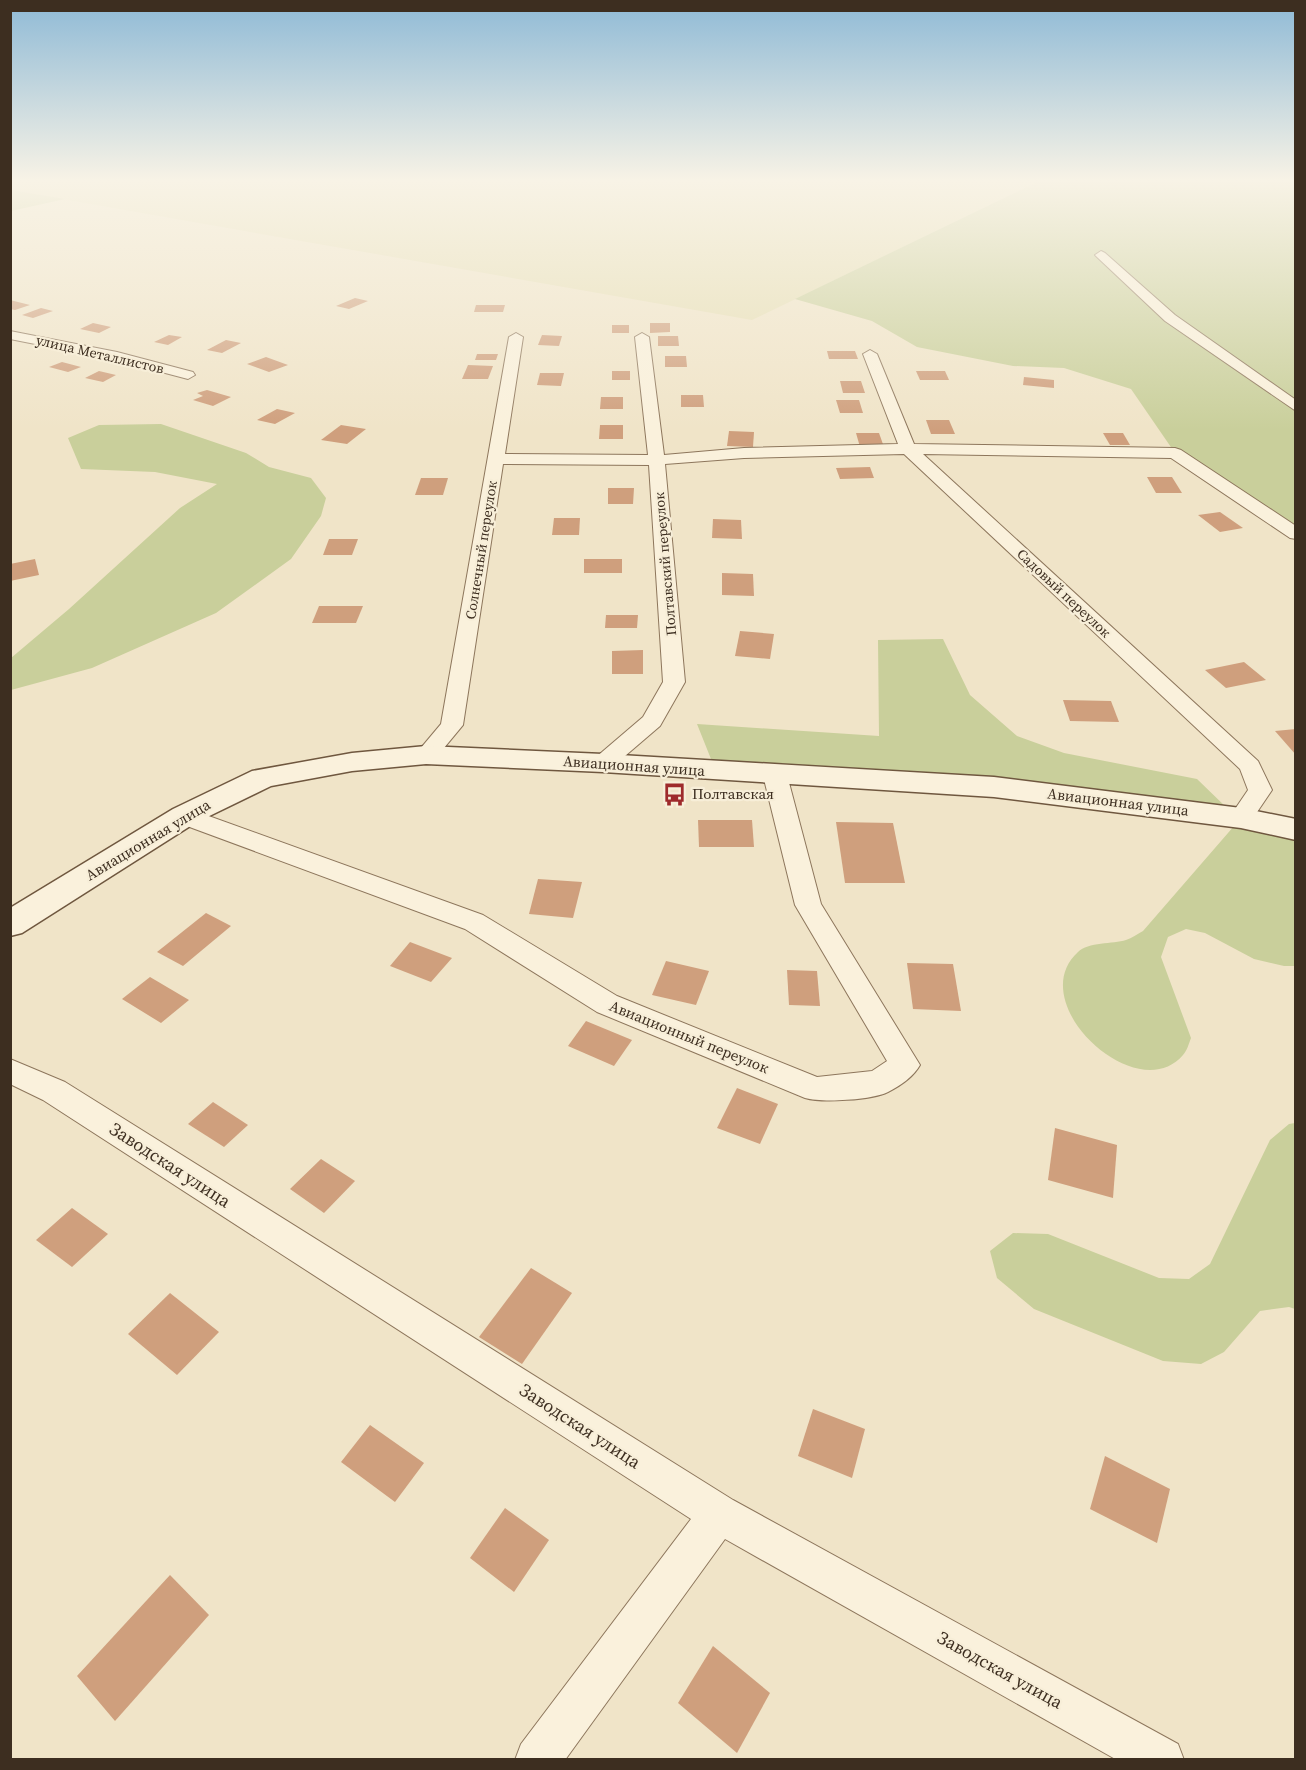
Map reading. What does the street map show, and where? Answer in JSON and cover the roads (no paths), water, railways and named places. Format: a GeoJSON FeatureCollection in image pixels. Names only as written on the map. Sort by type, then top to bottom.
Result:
{"type":"FeatureCollection","features":[{"type":"Feature","properties":{"kind":"street"},"geometry":{"type":"LineString","coordinates":[[1112,265],[1170,318],[1296,407]]}},
{"type":"Feature","properties":{"kind":"street","name":"улица Металлистов"},"geometry":{"type":"LineString","coordinates":[[10,335],[117,356],[188,375]]}},
{"type":"Feature","properties":{"kind":"street","name":"Солнечный переулок"},"geometry":{"type":"LineString","coordinates":[[426,755],[452,725],[516,337]]}},
{"type":"Feature","properties":{"kind":"street","name":"Полтавский переулок"},"geometry":{"type":"LineString","coordinates":[[603,763],[652,721],[674,682],[657,460],[642,337]]}},
{"type":"Feature","properties":{"kind":"street","name":"Садовый переулок"},"geometry":{"type":"LineString","coordinates":[[870,354],[908,449],[1250,766],[1260,790],[1241,818]]}},
{"type":"Feature","properties":{"kind":"street"},"geometry":{"type":"LineString","coordinates":[[496,459],[657,460],[744,453],[908,449],[1175,453],[1296,534]]}},
{"type":"Feature","properties":{"kind":"street","name":"Авиационная улица"},"geometry":{"type":"LineString","coordinates":[[10,924],[184,816],[263,778],[352,762],[426,755],[603,763],[994,787],[1241,818],[1296,830]]}},
{"type":"Feature","properties":{"kind":"street","name":"Авиационный переулок"},"geometry":{"type":"LineString","coordinates":[[184,816],[474,922],[607,1004],[816,1089],[878,1083],[905,1065],[808,905],[775,775]]}},
{"type":"Feature","properties":{"kind":"street","name":"Заводская улица"},"geometry":{"type":"LineString","coordinates":[[10,1071],[54,1091],[718,1514],[1162,1760]]}},
{"type":"Feature","properties":{"kind":"street"},"geometry":{"type":"LineString","coordinates":[[537,1760],[718,1514]]}},
{"type":"Feature","properties":{"kind":"place","name":"Полтавская"},"geometry":{"type":"Point","coordinates":[674,794]}}]}
